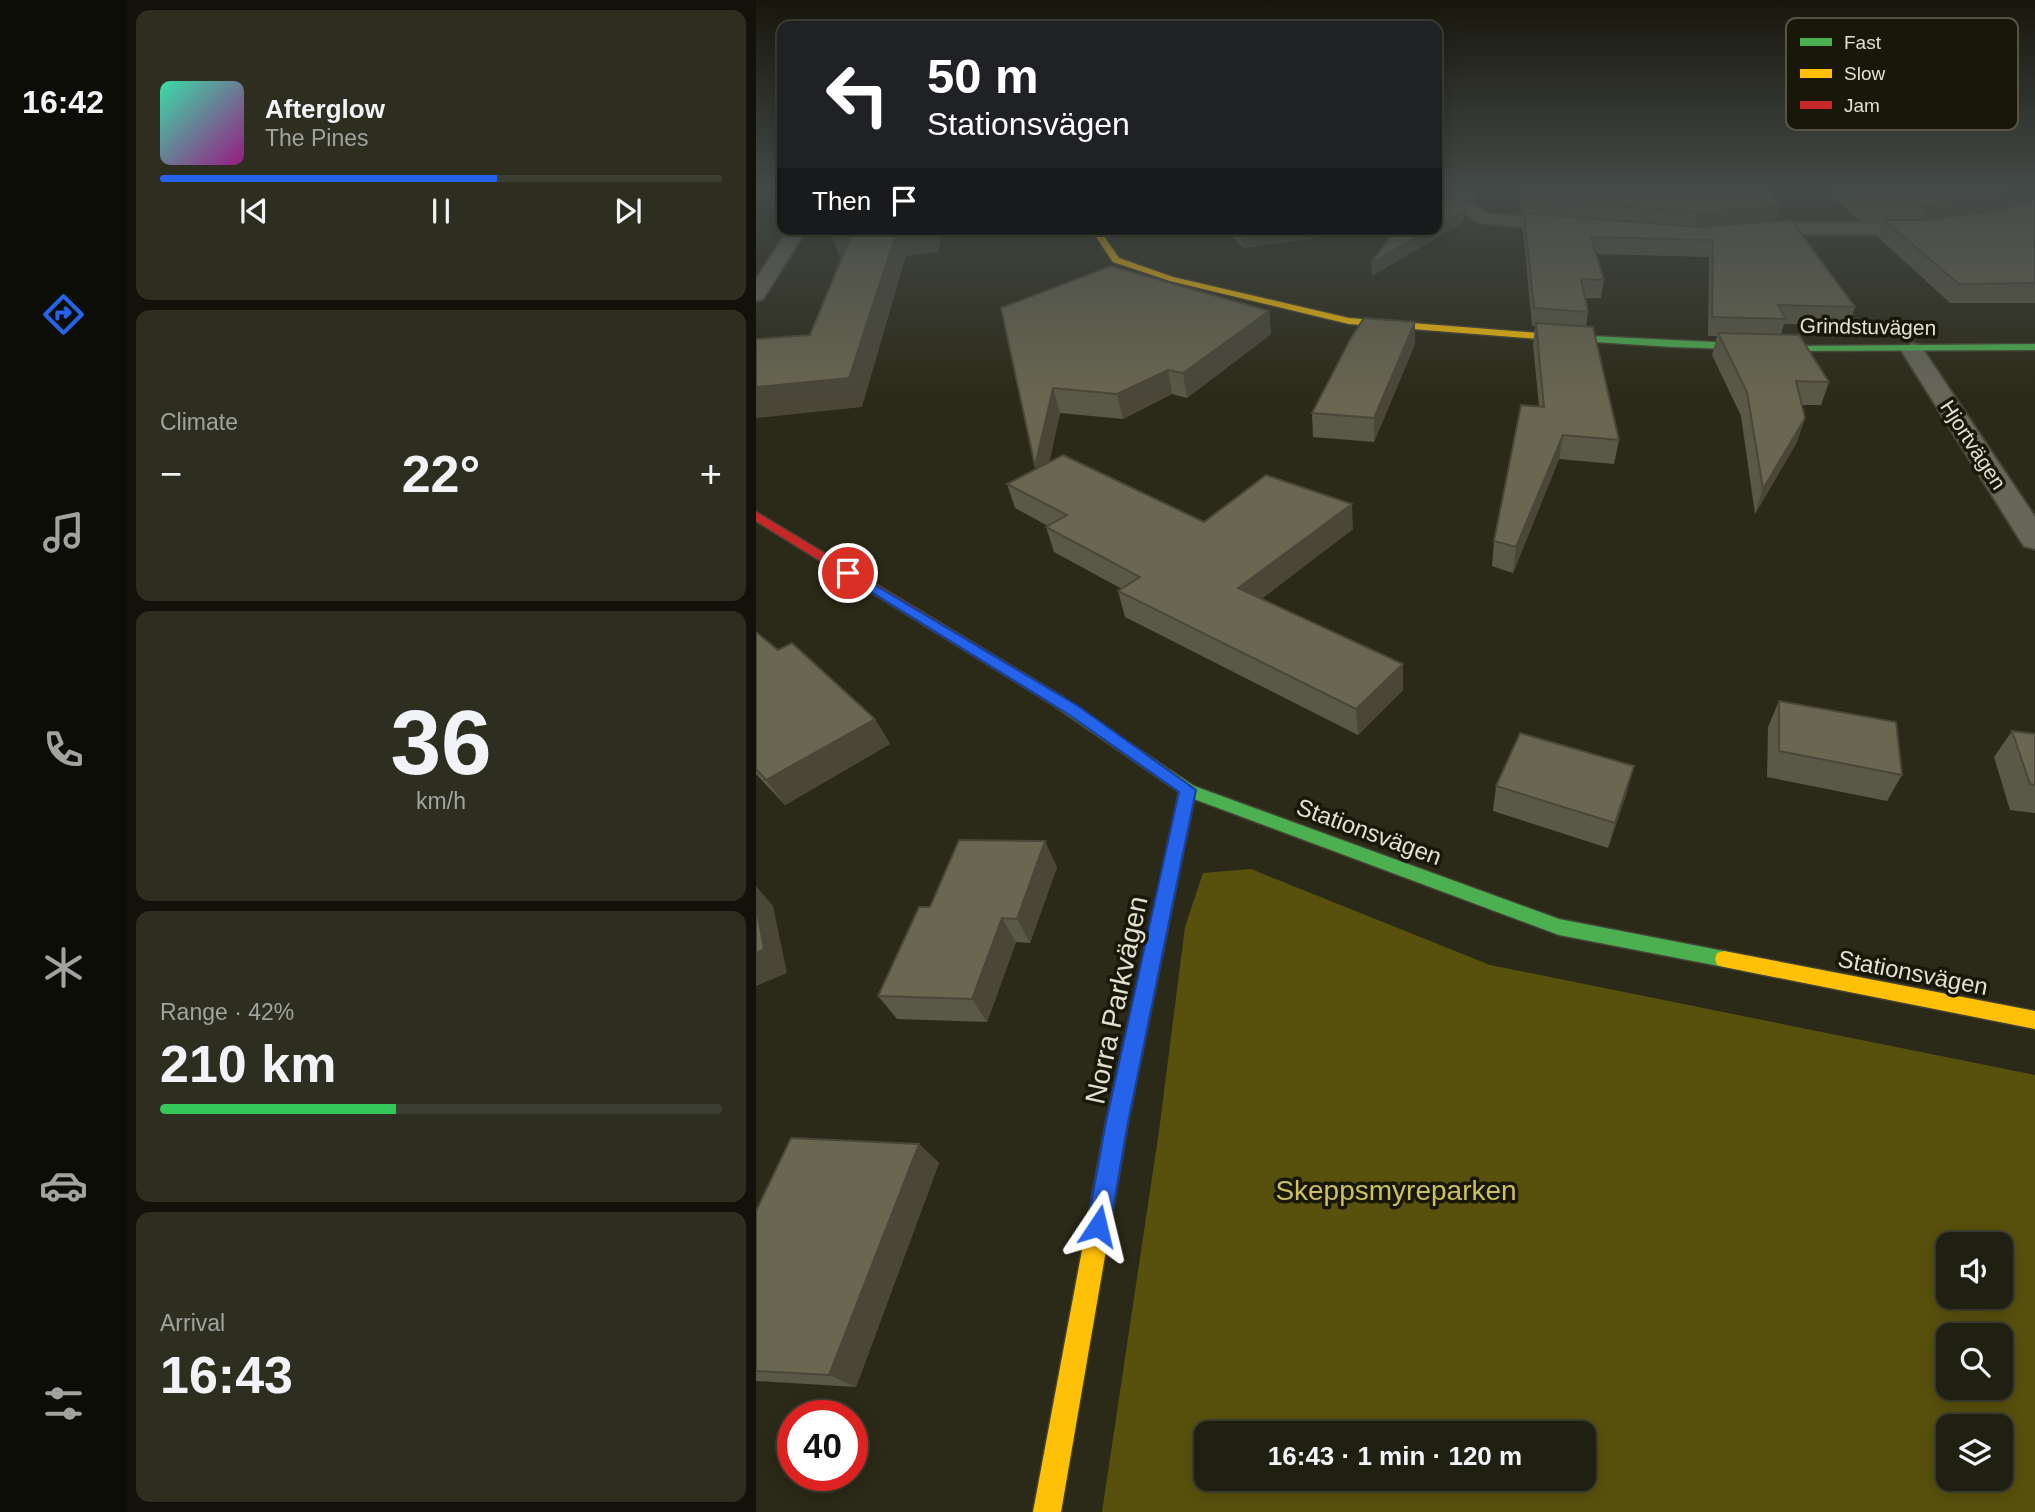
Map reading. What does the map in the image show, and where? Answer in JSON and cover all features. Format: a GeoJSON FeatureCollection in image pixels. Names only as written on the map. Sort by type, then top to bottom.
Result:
{"type":"FeatureCollection","features":[{"type":"Feature","properties":{"kind":"street"},"geometry":{"type":"LineString","coordinates":[[756,295],[780,257]]}},
{"type":"Feature","properties":{"kind":"street","name":"Grindstuvägen"},"geometry":{"type":"LineString","coordinates":[[1114,257],[1116,260],[1170,279],[1349,321],[1639,344],[1912,350],[2035,347]]}},
{"type":"Feature","properties":{"kind":"street","name":"Hjortvägen"},"geometry":{"type":"LineString","coordinates":[[1912,350],[2035,540]]}},
{"type":"Feature","properties":{"kind":"street","name":"Stationsvägen"},"geometry":{"type":"LineString","coordinates":[[756,516],[1073,710],[1188,790],[1559,927],[2035,1020]]}},
{"type":"Feature","properties":{"kind":"street","name":"Norra Parkvägen"},"geometry":{"type":"LineString","coordinates":[[1047,1512],[1117,1122],[1188,790]]}},
{"type":"Feature","properties":{"kind":"green space","name":"Skeppsmyreparken"},"geometry":{"type":"Polygon","coordinates":[[[1251,869],[1490,965],[2035,1075],[2035,1512],[1102,1512],[1159,1131],[1185,927],[1203,873],[1251,869]]]}},
{"type":"Feature","properties":{"kind":"building"},"geometry":{"type":"Polygon","coordinates":[[[842,257],[889,257],[849,378],[756,387],[756,339],[810,335],[842,257]]]}},
{"type":"Feature","properties":{"kind":"building"},"geometry":{"type":"Polygon","coordinates":[[[1529,257],[1597,257],[1604,280],[1581,279],[1588,312],[1534,308],[1529,257]]]}},
{"type":"Feature","properties":{"kind":"building"},"geometry":{"type":"Polygon","coordinates":[[[1713,257],[1818,257],[1855,307],[1778,305],[1786,319],[1712,317],[1713,257]]]}},
{"type":"Feature","properties":{"kind":"building"},"geometry":{"type":"Polygon","coordinates":[[[1927,257],[2035,257],[2035,283],[1959,284],[1927,257]]]}},
{"type":"Feature","properties":{"kind":"building"},"geometry":{"type":"Polygon","coordinates":[[[1111,266],[1269,311],[1183,373],[1168,370],[1117,394],[1053,388],[1035,466],[1001,308],[1111,266]]]}},
{"type":"Feature","properties":{"kind":"building"},"geometry":{"type":"Polygon","coordinates":[[[1364,318],[1415,322],[1374,418],[1312,413],[1351,338],[1364,318]]]}},
{"type":"Feature","properties":{"kind":"building"},"geometry":{"type":"Polygon","coordinates":[[[1536,323],[1593,327],[1619,440],[1563,435],[1516,547],[1494,541],[1521,405],[1544,407],[1536,323]]]}},
{"type":"Feature","properties":{"kind":"building"},"geometry":{"type":"Polygon","coordinates":[[[1718,333],[1799,335],[1829,382],[1796,381],[1805,418],[1763,489],[1747,392],[1718,333]]]}},
{"type":"Feature","properties":{"kind":"building"},"geometry":{"type":"Polygon","coordinates":[[[1063,455],[1204,522],[1266,475],[1352,504],[1238,588],[1403,664],[1356,709],[1118,591],[1140,577],[1046,527],[1067,515],[1007,484],[1063,455]]]}},
{"type":"Feature","properties":{"kind":"building"},"geometry":{"type":"Polygon","coordinates":[[[756,632],[778,650],[792,643],[875,719],[766,780],[756,769],[756,632]]]}},
{"type":"Feature","properties":{"kind":"building"},"geometry":{"type":"Polygon","coordinates":[[[1779,701],[1896,722],[1902,775],[1779,751],[1779,701]]]}},
{"type":"Feature","properties":{"kind":"building"},"geometry":{"type":"Polygon","coordinates":[[[2012,731],[2035,734],[2035,785],[2030,784],[2012,731]]]}},
{"type":"Feature","properties":{"kind":"building"},"geometry":{"type":"Polygon","coordinates":[[[1520,733],[1634,766],[1615,823],[1496,786],[1520,733]]]}},
{"type":"Feature","properties":{"kind":"building"},"geometry":{"type":"Polygon","coordinates":[[[959,840],[1045,841],[1017,919],[1002,918],[972,999],[878,996],[919,907],[930,907],[959,840]]]}},
{"type":"Feature","properties":{"kind":"building"},"geometry":{"type":"Polygon","coordinates":[[[756,905],[764,949],[756,953],[756,905]]]}},
{"type":"Feature","properties":{"kind":"building"},"geometry":{"type":"Polygon","coordinates":[[[791,1138],[919,1144],[829,1375],[756,1371],[756,1211],[791,1138]]]}},
{"type":"Feature","properties":{"kind":"traffic: fast"},"geometry":{"type":"LineString","coordinates":[[1551,337],[1672,345],[1793,348],[2035,347]]}},
{"type":"Feature","properties":{"kind":"traffic: fast"},"geometry":{"type":"LineString","coordinates":[[1058,701],[1188,790],[1559,927],[1724,959]]}},
{"type":"Feature","properties":{"kind":"traffic: fast"},"geometry":{"type":"LineString","coordinates":[[1154,951],[1188,790]]}},
{"type":"Feature","properties":{"kind":"traffic: slow"},"geometry":{"type":"LineString","coordinates":[[1114,257],[1116,260],[1170,279],[1349,321],[1551,337]]}},
{"type":"Feature","properties":{"kind":"traffic: slow"},"geometry":{"type":"LineString","coordinates":[[1047,1512],[1117,1122],[1154,951]]}},
{"type":"Feature","properties":{"kind":"traffic: slow"},"geometry":{"type":"LineString","coordinates":[[1724,959],[2035,1020]]}},
{"type":"Feature","properties":{"kind":"traffic: jam"},"geometry":{"type":"LineString","coordinates":[[756,516],[1058,701]]}},
{"type":"Feature","properties":{"kind":"route"},"geometry":{"type":"LineString","coordinates":[[848,573],[1073,710],[1188,790],[1117,1122],[1098,1226]]}}]}
